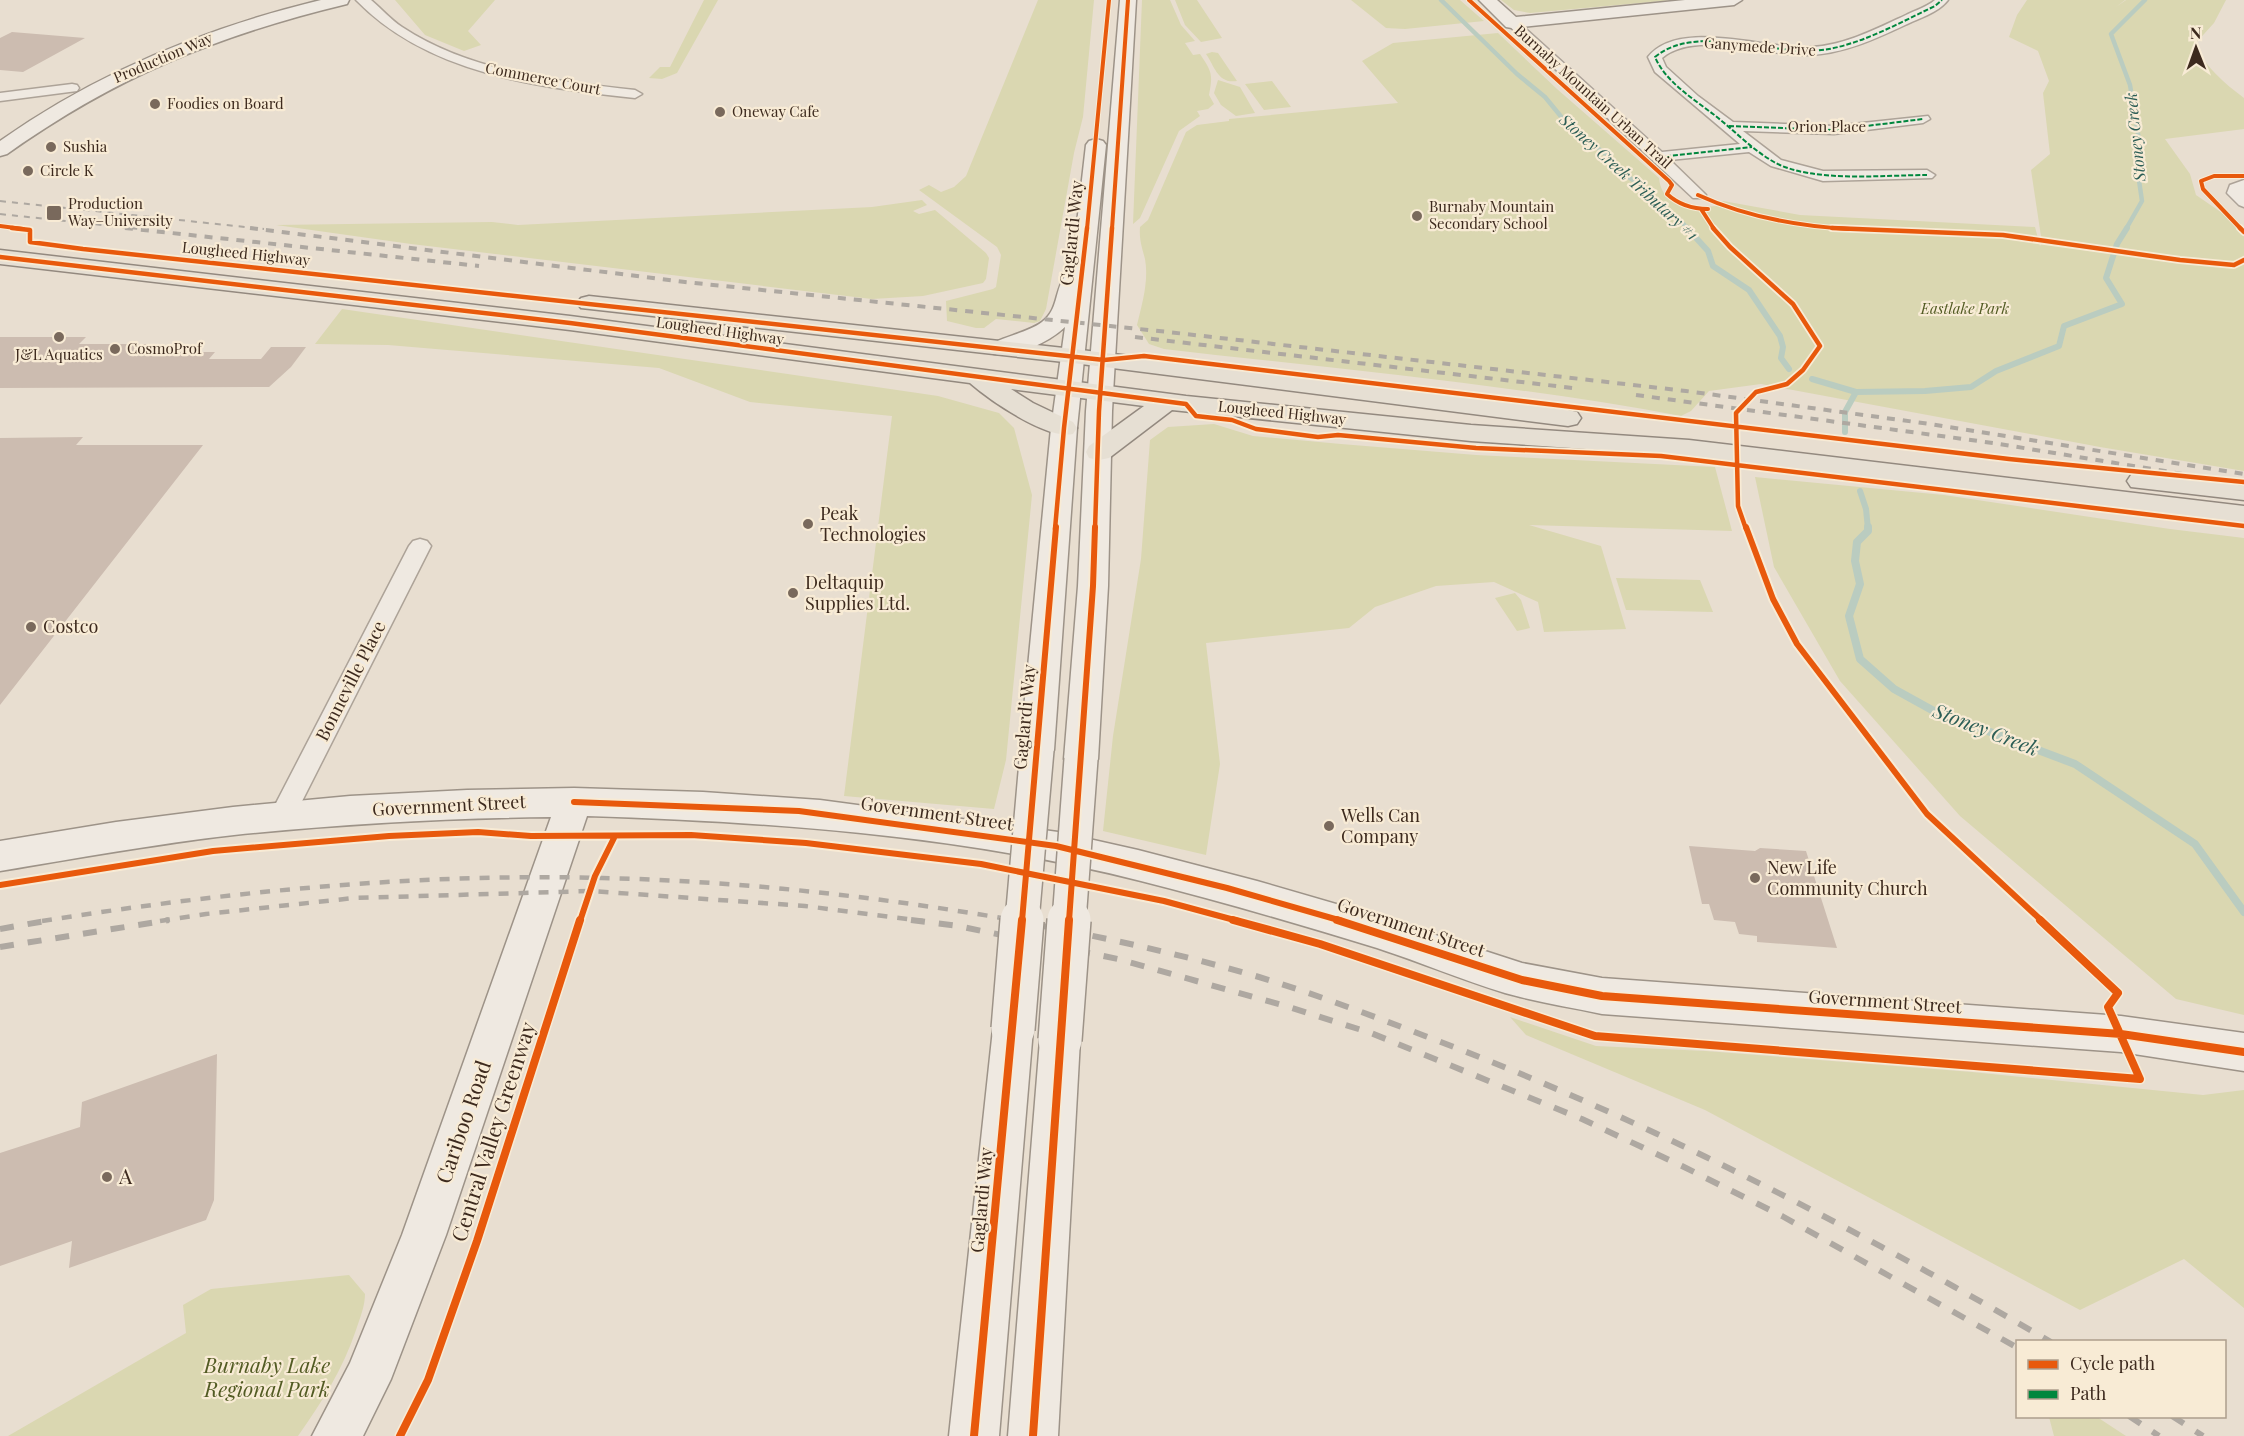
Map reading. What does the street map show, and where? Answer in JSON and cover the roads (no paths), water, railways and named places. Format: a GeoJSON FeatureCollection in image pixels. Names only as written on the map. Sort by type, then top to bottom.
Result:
{"type":"FeatureCollection","features":[{"type":"Feature","properties":{"kind":"main road","name":"Production Way"},"geometry":{"type":"LineString","coordinates":[[0,150],[41,111],[72,88],[126,62],[191,36],[249,17],[313,0]]}},
{"type":"Feature","properties":{"kind":"main road","name":"Production Way"},"geometry":{"type":"LineString","coordinates":[[0,130],[182,47],[298,10],[340,0]]}},
{"type":"Feature","properties":{"kind":"main road","name":"Gaglardi Way"},"geometry":{"type":"LineString","coordinates":[[975,1436],[1013,1029],[1064,428],[1085,255],[1110,0]]}},
{"type":"Feature","properties":{"kind":"main road"},"geometry":{"type":"LineString","coordinates":[[1033,1436],[1081,759],[1101,393],[1128,0]]}},
{"type":"Feature","properties":{"kind":"main road"},"geometry":{"type":"LineString","coordinates":[[1487,0],[1512,23],[1734,0]]}},
{"type":"Feature","properties":{"kind":"main road","name":"Lougheed Highway"},"geometry":{"type":"LineString","coordinates":[[0,239],[1073,356],[1455,406],[2244,515]]}},
{"type":"Feature","properties":{"kind":"main road"},"geometry":{"type":"LineString","coordinates":[[999,348],[1027,342],[1042,334],[1065,312],[1075,274],[1085,255]]}},
{"type":"Feature","properties":{"kind":"main road","name":"Lougheed Highway"},"geometry":{"type":"LineString","coordinates":[[0,257],[570,323],[1167,401],[1471,433],[1688,440]]}},
{"type":"Feature","properties":{"kind":"main road"},"geometry":{"type":"LineString","coordinates":[[976,377],[1024,409],[1064,428]]}},
{"type":"Feature","properties":{"kind":"main road"},"geometry":{"type":"LineString","coordinates":[[1099,452],[1167,401]]}},
{"type":"Feature","properties":{"kind":"main road","name":"Lougheed Highway"},"geometry":{"type":"LineString","coordinates":[[1787,452],[2244,491]]}},
{"type":"Feature","properties":{"kind":"main road","name":"Government Street"},"geometry":{"type":"LineString","coordinates":[[0,856],[122,836],[282,816],[462,803],[574,802],[799,811],[1056,846],[1227,888],[1379,933],[1522,980],[1602,996],[2121,1034],[2244,1052]]}},
{"type":"Feature","properties":{"kind":"main road","name":"Cariboo Road"},"geometry":{"type":"LineString","coordinates":[[337,1436],[372,1368],[424,1236],[574,802]]}},
{"type":"Feature","properties":{"kind":"street","name":"Commerce Court"},"geometry":{"type":"LineString","coordinates":[[362,0],[368,2],[379,15],[405,35],[468,63],[533,80],[635,94]]}},
{"type":"Feature","properties":{"kind":"street","name":"Ganymede Drive"},"geometry":{"type":"LineString","coordinates":[[1927,175],[1823,176],[1776,163],[1752,147],[1730,126],[1693,99],[1654,61],[1658,53],[1671,46],[1701,42],[1801,52],[1831,50],[1935,6],[1942,0]]}},
{"type":"Feature","properties":{"kind":"street"},"geometry":{"type":"LineString","coordinates":[[1512,23],[1698,195]]}},
{"type":"Feature","properties":{"kind":"street"},"geometry":{"type":"LineString","coordinates":[[0,97],[72,88]]}},
{"type":"Feature","properties":{"kind":"street"},"geometry":{"type":"LineString","coordinates":[[0,97],[41,111]]}},
{"type":"Feature","properties":{"kind":"street","name":"Orion Place"},"geometry":{"type":"LineString","coordinates":[[1730,126],[1834,130],[1923,119]]}},
{"type":"Feature","properties":{"kind":"street"},"geometry":{"type":"LineString","coordinates":[[1659,157],[1752,147]]}},
{"type":"Feature","properties":{"kind":"street"},"geometry":{"type":"LineString","coordinates":[[2240,187],[2235,193],[2244,202]]}},
{"type":"Feature","properties":{"kind":"street","name":"Bonneville Place"},"geometry":{"type":"LineString","coordinates":[[282,816],[420,546]]}},
{"type":"Feature","properties":{"kind":"waterway","name":"Stoney Creek Tributary #1"},"geometry":{"type":"LineString","coordinates":[[1441,0],[1517,74],[1545,97],[1568,125],[1613,160],[1623,173],[1648,191],[1653,203],[1678,218],[1688,229]]}},
{"type":"Feature","properties":{"kind":"waterway","name":"Stoney Creek"},"geometry":{"type":"LineString","coordinates":[[2126,229],[2142,201],[2135,153],[2139,140],[2130,85],[2111,34],[2145,0]]}},
{"type":"Feature","properties":{"kind":"waterway","name":"Stoney Creek Tributary #1"},"geometry":{"type":"LineString","coordinates":[[1687,228],[1708,251],[1713,266],[1749,290],[1780,336],[1783,347],[1781,358],[1789,369]]}},
{"type":"Feature","properties":{"kind":"waterway","name":"Stoney Creek"},"geometry":{"type":"LineString","coordinates":[[1856,392],[1925,391],[1971,387],[1996,371],[2059,346],[2064,326],[2122,304],[2106,278],[2117,244],[2127,228]]}},
{"type":"Feature","properties":{"kind":"waterway","name":"Stoney Creek Tributary #1"},"geometry":{"type":"LineString","coordinates":[[1812,379],[1856,392]]}},
{"type":"Feature","properties":{"kind":"waterway","name":"Stoney Creek"},"geometry":{"type":"LineString","coordinates":[[1845,432],[1845,412],[1856,392]]}},
{"type":"Feature","properties":{"kind":"waterway","name":"Stoney Creek"},"geometry":{"type":"LineString","coordinates":[[1860,491],[1866,509],[1868,529]]}},
{"type":"Feature","properties":{"kind":"waterway","name":"Stoney Creek"},"geometry":{"type":"LineString","coordinates":[[1868,529],[1857,542],[1855,561],[1860,584],[1849,616],[1860,659],[1894,689],[1932,710],[2075,764],[2195,844],[2244,912]]}},
{"type":"Feature","properties":{"kind":"railway"},"geometry":{"type":"LineString","coordinates":[[0,201],[264,229]]}},
{"type":"Feature","properties":{"kind":"railway"},"geometry":{"type":"LineString","coordinates":[[0,214],[139,229]]}},
{"type":"Feature","properties":{"kind":"railway"},"geometry":{"type":"LineString","coordinates":[[125,228],[479,266]]}},
{"type":"Feature","properties":{"kind":"railway"},"geometry":{"type":"LineString","coordinates":[[250,228],[685,282],[1168,332],[1686,391],[1930,424],[2244,474]]}},
{"type":"Feature","properties":{"kind":"railway"},"geometry":{"type":"LineString","coordinates":[[1135,337],[1573,388]]}},
{"type":"Feature","properties":{"kind":"railway"},"geometry":{"type":"LineString","coordinates":[[1636,395],[1993,443],[2244,484]]}},
{"type":"Feature","properties":{"kind":"railway"},"geometry":{"type":"LineString","coordinates":[[42,921],[250,893],[391,882],[532,877],[654,880],[759,887],[863,898],[1019,921]]}},
{"type":"Feature","properties":{"kind":"railway"},"geometry":{"type":"LineString","coordinates":[[160,921],[354,898],[591,891],[805,906],[923,921]]}},
{"type":"Feature","properties":{"kind":"railway"},"geometry":{"type":"LineString","coordinates":[[0,929],[51,920]]}},
{"type":"Feature","properties":{"kind":"railway"},"geometry":{"type":"LineString","coordinates":[[0,947],[169,920]]}},
{"type":"Feature","properties":{"kind":"railway"},"geometry":{"type":"LineString","coordinates":[[911,920],[958,926],[1118,959],[1289,1007],[1371,1033],[1582,1119],[1682,1166],[1782,1216],[2016,1347]]}},
{"type":"Feature","properties":{"kind":"railway"},"geometry":{"type":"LineString","coordinates":[[1010,920],[1135,945],[1259,977],[1301,990],[1506,1068],[1666,1138],[1822,1215],[2047,1340]]}},
{"type":"Feature","properties":{"kind":"railway"},"geometry":{"type":"LineString","coordinates":[[2132,1418],[2159,1436]]}},
{"type":"Feature","properties":{"kind":"railway"},"geometry":{"type":"LineString","coordinates":[[2175,1418],[2203,1436]]}},
{"type":"Feature","properties":{"kind":"place","name":"Foodies on Board"},"geometry":{"type":"Point","coordinates":[155,104]}},
{"type":"Feature","properties":{"kind":"place","name":"Oneway Cafe"},"geometry":{"type":"Point","coordinates":[720,112]}},
{"type":"Feature","properties":{"kind":"place","name":"Sushia"},"geometry":{"type":"Point","coordinates":[51,147]}},
{"type":"Feature","properties":{"kind":"place","name":"Circle K"},"geometry":{"type":"Point","coordinates":[28,171]}},
{"type":"Feature","properties":{"kind":"place","name":"Production Way–University"},"geometry":{"type":"Point","coordinates":[54,213]}},
{"type":"Feature","properties":{"kind":"place","name":"Burnaby Mountain Secondary School"},"geometry":{"type":"Point","coordinates":[1417,216]}},
{"type":"Feature","properties":{"kind":"place","name":"J&L Aquatics"},"geometry":{"type":"Point","coordinates":[59,337]}},
{"type":"Feature","properties":{"kind":"place","name":"CosmoProf"},"geometry":{"type":"Point","coordinates":[115,349]}},
{"type":"Feature","properties":{"kind":"place","name":"Peak Technologies"},"geometry":{"type":"Point","coordinates":[808,524]}},
{"type":"Feature","properties":{"kind":"place","name":"Deltaquip Supplies Ltd."},"geometry":{"type":"Point","coordinates":[793,593]}},
{"type":"Feature","properties":{"kind":"place","name":"Costco"},"geometry":{"type":"Point","coordinates":[31,627]}},
{"type":"Feature","properties":{"kind":"place","name":"Wells Can Company"},"geometry":{"type":"Point","coordinates":[1329,826]}},
{"type":"Feature","properties":{"kind":"place","name":"New Life Community Church"},"geometry":{"type":"Point","coordinates":[1755,878]}},
{"type":"Feature","properties":{"kind":"place","name":"A"},"geometry":{"type":"Point","coordinates":[107,1177]}},
{"type":"Feature","properties":{"kind":"park label","name":"Eastlake Park"},"geometry":{"type":"Point","coordinates":[1965,309]}},
{"type":"Feature","properties":{"kind":"park label","name":"Burnaby Lake Regional Park"},"geometry":{"type":"Point","coordinates":[267,1378]}}]}
